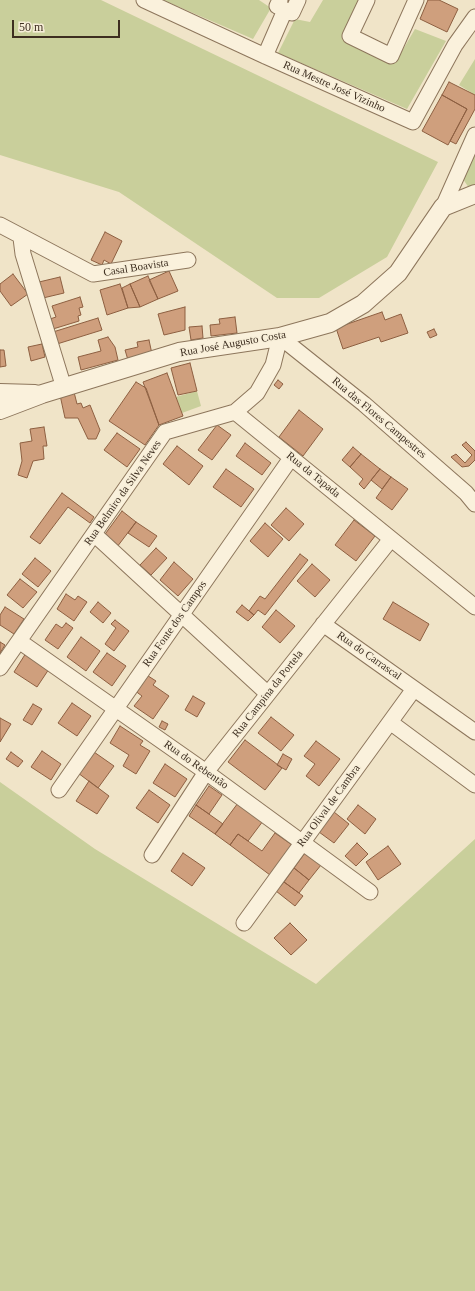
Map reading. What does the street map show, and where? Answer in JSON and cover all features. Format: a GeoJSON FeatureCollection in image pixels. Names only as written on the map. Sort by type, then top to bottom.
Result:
{"type":"FeatureCollection","features":[{"type":"Feature","properties":{"kind":"street","name":"Rua Mestre José Vizinho"},"geometry":{"type":"LineString","coordinates":[[144,0],[413,122],[455,46],[475,16]]}},
{"type":"Feature","properties":{"kind":"street"},"geometry":{"type":"LineString","coordinates":[[265,56],[283,5],[292,13],[298,0]]}},
{"type":"Feature","properties":{"kind":"street"},"geometry":{"type":"LineString","coordinates":[[367,0],[350,36],[391,56],[416,0]]}},
{"type":"Feature","properties":{"kind":"street","name":"Rua José Augusto Costa"},"geometry":{"type":"LineString","coordinates":[[0,410],[42,394],[178,352],[280,337],[330,323],[362,304],[398,272],[442,207],[475,135]]}},
{"type":"Feature","properties":{"kind":"street"},"geometry":{"type":"LineString","coordinates":[[442,207],[475,194]]}},
{"type":"Feature","properties":{"kind":"street","name":"Casal Boavista"},"geometry":{"type":"LineString","coordinates":[[0,225],[21,238],[93,274],[188,260]]}},
{"type":"Feature","properties":{"kind":"street"},"geometry":{"type":"LineString","coordinates":[[21,238],[23,254],[64,388]]}},
{"type":"Feature","properties":{"kind":"street","name":"Rua Belmiro da Silva Neves"},"geometry":{"type":"LineString","coordinates":[[0,668],[166,432],[234,412],[257,393],[273,365],[280,337]]}},
{"type":"Feature","properties":{"kind":"street","name":"Rua das Flores Campestres"},"geometry":{"type":"LineString","coordinates":[[280,337],[410,443],[466,493],[475,504]]}},
{"type":"Feature","properties":{"kind":"street","name":"Rua José Augusto Costa"},"geometry":{"type":"LineString","coordinates":[[0,393],[42,394]]}},
{"type":"Feature","properties":{"kind":"street","name":"Rua da Tapada"},"geometry":{"type":"LineString","coordinates":[[234,412],[475,607]]}},
{"type":"Feature","properties":{"kind":"street","name":"Rua Fonte dos Campos"},"geometry":{"type":"LineString","coordinates":[[59,790],[291,458]]}},
{"type":"Feature","properties":{"kind":"street"},"geometry":{"type":"LineString","coordinates":[[94,534],[268,694]]}},
{"type":"Feature","properties":{"kind":"street","name":"Rua Campina da Portela"},"geometry":{"type":"LineString","coordinates":[[152,855],[206,772],[391,539]]}},
{"type":"Feature","properties":{"kind":"street","name":"Rua do Carrascal"},"geometry":{"type":"LineString","coordinates":[[323,624],[475,732]]}},
{"type":"Feature","properties":{"kind":"street","name":"Rua do Rebentão"},"geometry":{"type":"LineString","coordinates":[[19,641],[206,772],[370,892]]}},
{"type":"Feature","properties":{"kind":"street","name":"Rua Olival de Cambra"},"geometry":{"type":"LineString","coordinates":[[244,923],[414,689]]}},
{"type":"Feature","properties":{"kind":"street"},"geometry":{"type":"LineString","coordinates":[[390,722],[475,785]]}},
{"type":"Feature","properties":{"kind":"green space"},"geometry":{"type":"Polygon","coordinates":[[[0,0],[101,0],[438,162],[387,257],[319,298],[277,298],[119,192],[0,155],[0,0]]]}},
{"type":"Feature","properties":{"kind":"green space"},"geometry":{"type":"Polygon","coordinates":[[[163,0],[259,0],[271,8],[253,39],[163,0]]]}},
{"type":"Feature","properties":{"kind":"green space"},"geometry":{"type":"Polygon","coordinates":[[[323,0],[361,0],[343,39],[395,63],[415,29],[446,41],[407,109],[278,53],[295,19],[310,22],[323,0]]]}},
{"type":"Feature","properties":{"kind":"green space"},"geometry":{"type":"Polygon","coordinates":[[[475,59],[475,95],[459,85],[475,59]]]}},
{"type":"Feature","properties":{"kind":"green space"},"geometry":{"type":"Polygon","coordinates":[[[475,153],[475,186],[469,188],[463,179],[475,153]]]}},
{"type":"Feature","properties":{"kind":"green space"},"geometry":{"type":"Polygon","coordinates":[[[197,391],[201,406],[182,413],[176,397],[197,391]]]}},
{"type":"Feature","properties":{"kind":"green space"},"geometry":{"type":"Polygon","coordinates":[[[0,782],[95,849],[316,984],[475,839],[475,1291],[0,1291],[0,782]]]}},
{"type":"Feature","properties":{"kind":"building"},"geometry":{"type":"Polygon","coordinates":[[[428,0],[439,0],[458,9],[447,32],[420,19],[428,0]]]}},
{"type":"Feature","properties":{"kind":"building"},"geometry":{"type":"Polygon","coordinates":[[[449,82],[475,95],[475,109],[456,144],[450,141],[467,109],[442,95],[449,82]]]}},
{"type":"Feature","properties":{"kind":"building"},"geometry":{"type":"Polygon","coordinates":[[[442,95],[467,109],[448,145],[422,131],[442,95]]]}},
{"type":"Feature","properties":{"kind":"building"},"geometry":{"type":"Polygon","coordinates":[[[105,232],[122,241],[111,264],[104,260],[102,265],[91,260],[105,232]]]}},
{"type":"Feature","properties":{"kind":"building"},"geometry":{"type":"Polygon","coordinates":[[[169,271],[178,291],[158,299],[149,280],[169,271]]]}},
{"type":"Feature","properties":{"kind":"building"},"geometry":{"type":"Polygon","coordinates":[[[13,274],[28,294],[11,306],[0,291],[0,284],[13,274]]]}},
{"type":"Feature","properties":{"kind":"building"},"geometry":{"type":"Polygon","coordinates":[[[148,276],[158,299],[140,307],[130,284],[148,276]]]}},
{"type":"Feature","properties":{"kind":"building"},"geometry":{"type":"Polygon","coordinates":[[[60,277],[64,293],[43,298],[39,282],[60,277]]]}},
{"type":"Feature","properties":{"kind":"building"},"geometry":{"type":"Polygon","coordinates":[[[120,284],[128,308],[107,315],[100,290],[120,284]]]}},
{"type":"Feature","properties":{"kind":"building"},"geometry":{"type":"Polygon","coordinates":[[[130,284],[140,307],[128,308],[122,288],[130,284]]]}},
{"type":"Feature","properties":{"kind":"building"},"geometry":{"type":"Polygon","coordinates":[[[80,297],[83,307],[79,308],[81,315],[78,316],[79,321],[53,329],[50,319],[56,317],[52,306],[80,297]]]}},
{"type":"Feature","properties":{"kind":"building"},"geometry":{"type":"Polygon","coordinates":[[[185,307],[185,330],[164,335],[158,314],[185,307]]]}},
{"type":"Feature","properties":{"kind":"building"},"geometry":{"type":"Polygon","coordinates":[[[382,312],[385,320],[401,314],[408,333],[381,342],[379,337],[343,349],[336,328],[382,312]]]}},
{"type":"Feature","properties":{"kind":"building"},"geometry":{"type":"Polygon","coordinates":[[[235,317],[237,333],[211,336],[210,325],[220,324],[219,319],[235,317]]]}},
{"type":"Feature","properties":{"kind":"building"},"geometry":{"type":"Polygon","coordinates":[[[98,318],[102,330],[57,344],[53,332],[98,318]]]}},
{"type":"Feature","properties":{"kind":"building"},"geometry":{"type":"Polygon","coordinates":[[[202,326],[203,338],[191,340],[189,327],[202,326]]]}},
{"type":"Feature","properties":{"kind":"building"},"geometry":{"type":"Polygon","coordinates":[[[434,329],[437,335],[430,338],[427,332],[434,329]]]}},
{"type":"Feature","properties":{"kind":"building"},"geometry":{"type":"Polygon","coordinates":[[[108,337],[115,347],[118,360],[81,370],[78,357],[101,351],[98,340],[108,337]]]}},
{"type":"Feature","properties":{"kind":"building"},"geometry":{"type":"Polygon","coordinates":[[[149,340],[152,354],[128,360],[125,350],[138,347],[137,342],[149,340]]]}},
{"type":"Feature","properties":{"kind":"building"},"geometry":{"type":"Polygon","coordinates":[[[42,344],[45,357],[31,361],[28,347],[42,344]]]}},
{"type":"Feature","properties":{"kind":"building"},"geometry":{"type":"Polygon","coordinates":[[[0,350],[4,350],[6,366],[0,367],[0,350]]]}},
{"type":"Feature","properties":{"kind":"building"},"geometry":{"type":"Polygon","coordinates":[[[190,363],[197,391],[178,395],[171,368],[190,363]]]}},
{"type":"Feature","properties":{"kind":"building"},"geometry":{"type":"Polygon","coordinates":[[[167,373],[183,416],[159,425],[143,382],[167,373]]]}},
{"type":"Feature","properties":{"kind":"building"},"geometry":{"type":"Polygon","coordinates":[[[278,380],[283,384],[279,389],[274,385],[278,380]]]}},
{"type":"Feature","properties":{"kind":"building"},"geometry":{"type":"Polygon","coordinates":[[[136,382],[146,388],[159,425],[145,445],[109,421],[136,382]]]}},
{"type":"Feature","properties":{"kind":"building"},"geometry":{"type":"Polygon","coordinates":[[[74,392],[77,404],[81,403],[83,408],[90,405],[100,430],[96,439],[88,439],[78,418],[65,418],[60,395],[74,392]]]}},
{"type":"Feature","properties":{"kind":"building"},"geometry":{"type":"Polygon","coordinates":[[[299,410],[323,429],[303,456],[279,437],[299,410]]]}},
{"type":"Feature","properties":{"kind":"building"},"geometry":{"type":"Polygon","coordinates":[[[217,425],[231,435],[212,460],[198,450],[217,425]]]}},
{"type":"Feature","properties":{"kind":"building"},"geometry":{"type":"Polygon","coordinates":[[[44,427],[47,446],[43,446],[44,459],[33,461],[27,478],[18,475],[22,461],[20,443],[32,441],[30,429],[44,427]]]}},
{"type":"Feature","properties":{"kind":"building"},"geometry":{"type":"Polygon","coordinates":[[[117,433],[140,449],[127,467],[104,450],[117,433]]]}},
{"type":"Feature","properties":{"kind":"building"},"geometry":{"type":"Polygon","coordinates":[[[466,442],[475,451],[475,460],[469,466],[462,467],[451,457],[456,454],[465,463],[472,455],[462,445],[466,442]]]}},
{"type":"Feature","properties":{"kind":"building"},"geometry":{"type":"Polygon","coordinates":[[[245,443],[271,463],[262,475],[236,456],[245,443]]]}},
{"type":"Feature","properties":{"kind":"building"},"geometry":{"type":"Polygon","coordinates":[[[177,446],[203,466],[189,485],[163,464],[177,446]]]}},
{"type":"Feature","properties":{"kind":"building"},"geometry":{"type":"Polygon","coordinates":[[[353,447],[361,454],[350,467],[342,460],[353,447]]]}},
{"type":"Feature","properties":{"kind":"building"},"geometry":{"type":"Polygon","coordinates":[[[361,454],[380,469],[364,489],[359,484],[363,479],[350,467],[361,454]]]}},
{"type":"Feature","properties":{"kind":"building"},"geometry":{"type":"Polygon","coordinates":[[[226,469],[254,489],[241,507],[213,487],[226,469]]]}},
{"type":"Feature","properties":{"kind":"building"},"geometry":{"type":"Polygon","coordinates":[[[380,469],[391,477],[382,489],[371,480],[380,469]]]}},
{"type":"Feature","properties":{"kind":"building"},"geometry":{"type":"Polygon","coordinates":[[[391,477],[408,489],[392,510],[376,498],[391,477]]]}},
{"type":"Feature","properties":{"kind":"building"},"geometry":{"type":"Polygon","coordinates":[[[62,493],[94,517],[90,523],[68,507],[40,544],[30,537],[62,493]]]}},
{"type":"Feature","properties":{"kind":"building"},"geometry":{"type":"Polygon","coordinates":[[[286,508],[304,524],[289,541],[271,525],[286,508]]]}},
{"type":"Feature","properties":{"kind":"building"},"geometry":{"type":"Polygon","coordinates":[[[122,511],[136,522],[117,547],[103,537],[122,511]]]}},
{"type":"Feature","properties":{"kind":"building"},"geometry":{"type":"Polygon","coordinates":[[[354,520],[375,536],[356,561],[335,545],[354,520]]]}},
{"type":"Feature","properties":{"kind":"building"},"geometry":{"type":"Polygon","coordinates":[[[136,522],[157,536],[149,547],[128,533],[136,522]]]}},
{"type":"Feature","properties":{"kind":"building"},"geometry":{"type":"Polygon","coordinates":[[[265,523],[283,539],[268,557],[250,541],[265,523]]]}},
{"type":"Feature","properties":{"kind":"building"},"geometry":{"type":"Polygon","coordinates":[[[156,548],[167,558],[151,575],[140,565],[156,548]]]}},
{"type":"Feature","properties":{"kind":"building"},"geometry":{"type":"Polygon","coordinates":[[[300,554],[308,560],[265,615],[258,610],[254,615],[249,611],[260,596],[265,599],[300,554]]]}},
{"type":"Feature","properties":{"kind":"building"},"geometry":{"type":"Polygon","coordinates":[[[35,558],[51,571],[38,587],[22,574],[35,558]]]}},
{"type":"Feature","properties":{"kind":"building"},"geometry":{"type":"Polygon","coordinates":[[[174,562],[193,579],[178,596],[160,580],[174,562]]]}},
{"type":"Feature","properties":{"kind":"building"},"geometry":{"type":"Polygon","coordinates":[[[312,564],[330,580],[315,597],[297,581],[312,564]]]}},
{"type":"Feature","properties":{"kind":"building"},"geometry":{"type":"Polygon","coordinates":[[[20,579],[37,592],[23,608],[7,595],[20,579]]]}},
{"type":"Feature","properties":{"kind":"building"},"geometry":{"type":"Polygon","coordinates":[[[66,594],[75,600],[78,596],[87,602],[74,621],[57,609],[66,594]]]}},
{"type":"Feature","properties":{"kind":"building"},"geometry":{"type":"Polygon","coordinates":[[[98,602],[111,613],[103,623],[90,612],[98,602]]]}},
{"type":"Feature","properties":{"kind":"building"},"geometry":{"type":"Polygon","coordinates":[[[393,602],[429,624],[420,641],[383,619],[393,602]]]}},
{"type":"Feature","properties":{"kind":"building"},"geometry":{"type":"Polygon","coordinates":[[[242,605],[254,615],[248,621],[236,612],[242,605]]]}},
{"type":"Feature","properties":{"kind":"building"},"geometry":{"type":"Polygon","coordinates":[[[5,607],[24,619],[14,634],[0,625],[0,615],[5,607]]]}},
{"type":"Feature","properties":{"kind":"building"},"geometry":{"type":"Polygon","coordinates":[[[276,610],[295,626],[280,643],[262,627],[276,610]]]}},
{"type":"Feature","properties":{"kind":"building"},"geometry":{"type":"Polygon","coordinates":[[[115,620],[129,631],[114,651],[105,644],[116,628],[111,624],[115,620]]]}},
{"type":"Feature","properties":{"kind":"building"},"geometry":{"type":"Polygon","coordinates":[[[66,623],[73,628],[58,649],[45,640],[56,624],[62,628],[66,623]]]}},
{"type":"Feature","properties":{"kind":"building"},"geometry":{"type":"Polygon","coordinates":[[[81,637],[100,651],[86,671],[67,657],[81,637]]]}},
{"type":"Feature","properties":{"kind":"building"},"geometry":{"type":"Polygon","coordinates":[[[0,642],[5,645],[0,653],[0,642]]]}},
{"type":"Feature","properties":{"kind":"building"},"geometry":{"type":"Polygon","coordinates":[[[26,653],[49,669],[37,687],[14,672],[26,653]]]}},
{"type":"Feature","properties":{"kind":"building"},"geometry":{"type":"Polygon","coordinates":[[[107,653],[126,666],[112,686],[93,672],[107,653]]]}},
{"type":"Feature","properties":{"kind":"building"},"geometry":{"type":"Polygon","coordinates":[[[145,674],[156,681],[153,685],[169,696],[153,719],[134,706],[142,696],[134,690],[145,674]]]}},
{"type":"Feature","properties":{"kind":"building"},"geometry":{"type":"Polygon","coordinates":[[[193,696],[205,703],[197,717],[185,710],[193,696]]]}},
{"type":"Feature","properties":{"kind":"building"},"geometry":{"type":"Polygon","coordinates":[[[72,703],[91,716],[77,736],[58,723],[72,703]]]}},
{"type":"Feature","properties":{"kind":"building"},"geometry":{"type":"Polygon","coordinates":[[[33,704],[42,709],[32,725],[23,720],[33,704]]]}},
{"type":"Feature","properties":{"kind":"building"},"geometry":{"type":"Polygon","coordinates":[[[271,717],[294,735],[281,751],[258,733],[271,717]]]}},
{"type":"Feature","properties":{"kind":"building"},"geometry":{"type":"Polygon","coordinates":[[[0,718],[11,724],[0,742],[0,718]]]}},
{"type":"Feature","properties":{"kind":"building"},"geometry":{"type":"Polygon","coordinates":[[[162,721],[168,724],[165,730],[159,727],[162,721]]]}},
{"type":"Feature","properties":{"kind":"building"},"geometry":{"type":"Polygon","coordinates":[[[120,726],[143,741],[140,745],[150,751],[136,774],[123,766],[129,755],[110,743],[120,726]]]}},
{"type":"Feature","properties":{"kind":"building"},"geometry":{"type":"Polygon","coordinates":[[[245,740],[282,768],[265,790],[228,762],[245,740]]]}},
{"type":"Feature","properties":{"kind":"building"},"geometry":{"type":"Polygon","coordinates":[[[316,741],[340,759],[319,786],[306,776],[315,764],[304,756],[316,741]]]}},
{"type":"Feature","properties":{"kind":"building"},"geometry":{"type":"Polygon","coordinates":[[[42,751],[61,764],[51,780],[31,767],[42,751]]]}},
{"type":"Feature","properties":{"kind":"building"},"geometry":{"type":"Polygon","coordinates":[[[11,752],[23,761],[18,767],[6,759],[11,752]]]}},
{"type":"Feature","properties":{"kind":"building"},"geometry":{"type":"Polygon","coordinates":[[[94,752],[114,766],[98,788],[78,773],[94,752]]]}},
{"type":"Feature","properties":{"kind":"building"},"geometry":{"type":"Polygon","coordinates":[[[283,754],[292,759],[286,770],[277,765],[283,754]]]}},
{"type":"Feature","properties":{"kind":"building"},"geometry":{"type":"Polygon","coordinates":[[[165,764],[187,779],[175,797],[153,783],[165,764]]]}},
{"type":"Feature","properties":{"kind":"building"},"geometry":{"type":"Polygon","coordinates":[[[89,781],[109,796],[97,814],[76,801],[89,781]]]}},
{"type":"Feature","properties":{"kind":"building"},"geometry":{"type":"Polygon","coordinates":[[[209,786],[222,795],[209,814],[196,805],[209,786]]]}},
{"type":"Feature","properties":{"kind":"building"},"geometry":{"type":"Polygon","coordinates":[[[149,790],[170,805],[158,823],[136,808],[149,790]]]}},
{"type":"Feature","properties":{"kind":"building"},"geometry":{"type":"Polygon","coordinates":[[[238,803],[263,821],[248,841],[238,834],[230,845],[215,834],[238,803]]]}},
{"type":"Feature","properties":{"kind":"building"},"geometry":{"type":"Polygon","coordinates":[[[196,805],[223,824],[215,834],[189,816],[196,805]]]}},
{"type":"Feature","properties":{"kind":"building"},"geometry":{"type":"Polygon","coordinates":[[[358,805],[376,819],[365,834],[347,819],[358,805]]]}},
{"type":"Feature","properties":{"kind":"building"},"geometry":{"type":"Polygon","coordinates":[[[334,812],[349,824],[334,843],[319,832],[334,812]]]}},
{"type":"Feature","properties":{"kind":"building"},"geometry":{"type":"Polygon","coordinates":[[[275,833],[292,845],[270,875],[230,845],[238,834],[262,851],[275,833]]]}},
{"type":"Feature","properties":{"kind":"building"},"geometry":{"type":"Polygon","coordinates":[[[357,843],[368,854],[356,866],[345,856],[357,843]]]}},
{"type":"Feature","properties":{"kind":"building"},"geometry":{"type":"Polygon","coordinates":[[[388,846],[401,864],[378,880],[366,862],[388,846]]]}},
{"type":"Feature","properties":{"kind":"building"},"geometry":{"type":"Polygon","coordinates":[[[183,853],[205,868],[192,886],[171,871],[183,853]]]}},
{"type":"Feature","properties":{"kind":"building"},"geometry":{"type":"Polygon","coordinates":[[[305,853],[321,865],[309,880],[294,868],[305,853]]]}},
{"type":"Feature","properties":{"kind":"building"},"geometry":{"type":"Polygon","coordinates":[[[294,868],[309,880],[299,893],[284,882],[294,868]]]}},
{"type":"Feature","properties":{"kind":"building"},"geometry":{"type":"Polygon","coordinates":[[[284,882],[303,896],[295,906],[276,891],[284,882]]]}},
{"type":"Feature","properties":{"kind":"building"},"geometry":{"type":"Polygon","coordinates":[[[290,923],[307,940],[291,955],[274,938],[290,923]]]}}]}
